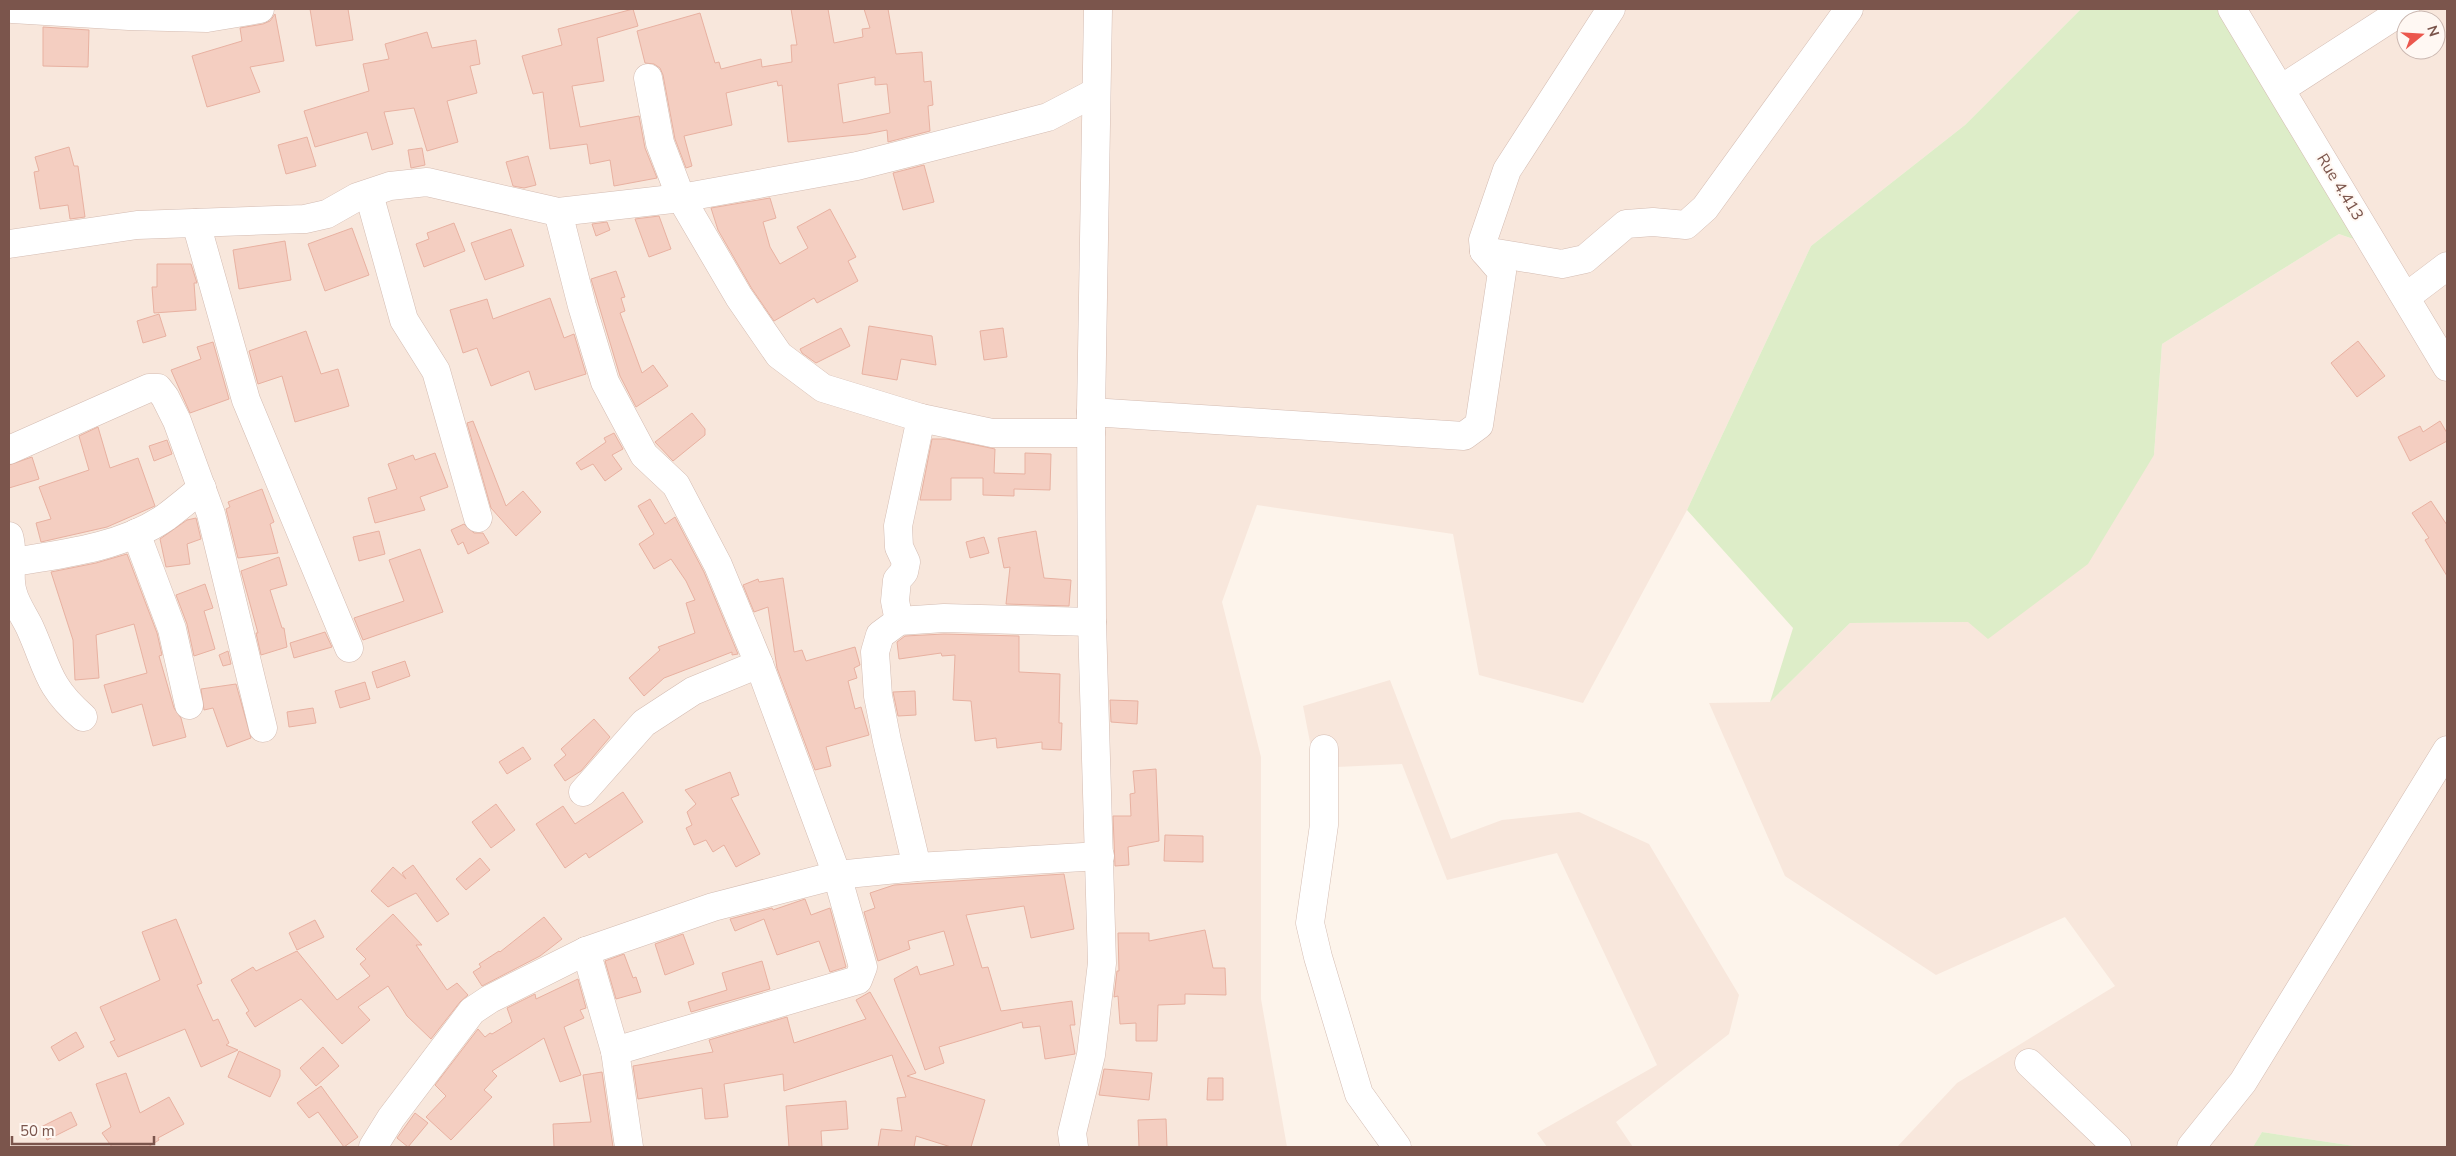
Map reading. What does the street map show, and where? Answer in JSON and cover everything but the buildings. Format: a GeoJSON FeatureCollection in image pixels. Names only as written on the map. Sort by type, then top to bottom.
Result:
{"type":"FeatureCollection","features":[{"type":"Feature","properties":{"kind":"street"},"geometry":{"type":"LineString","coordinates":[[11,9],[129,16],[207,18],[260,9]]}},
{"type":"Feature","properties":{"kind":"street"},"geometry":{"type":"LineString","coordinates":[[1074,1147],[1072,1132],[1091,1055],[1102,963],[1092,622],[1091,422],[1098,9]]}},
{"type":"Feature","properties":{"kind":"street"},"geometry":{"type":"LineString","coordinates":[[648,78],[660,143],[682,198],[738,297],[779,356],[823,388],[921,418],[992,433],[1091,422],[1464,436],[1479,425],[1502,272],[1484,251],[1483,240],[1507,170],[1610,9]]}},
{"type":"Feature","properties":{"kind":"street"},"geometry":{"type":"LineString","coordinates":[[1484,251],[1562,264],[1585,259],[1626,224],[1653,222],[1686,226],[1705,208],[1849,9]]}},
{"type":"Feature","properties":{"kind":"street","name":"Rue 4.413"},"geometry":{"type":"LineString","coordinates":[[2232,9],[2447,367]]}},
{"type":"Feature","properties":{"kind":"street"},"geometry":{"type":"LineString","coordinates":[[2281,89],[2405,9]]}},
{"type":"Feature","properties":{"kind":"street"},"geometry":{"type":"LineString","coordinates":[[9,244],[137,225],[305,219],[327,214],[368,194],[390,186],[427,182],[558,212],[682,198],[857,166],[1006,128],[1048,117],[1096,92]]}},
{"type":"Feature","properties":{"kind":"street"},"geometry":{"type":"LineString","coordinates":[[368,194],[404,320],[436,371],[478,518]]}},
{"type":"Feature","properties":{"kind":"street"},"geometry":{"type":"LineString","coordinates":[[558,212],[582,306],[605,382],[644,455],[676,485],[718,565],[759,664],[836,875],[863,966],[858,980],[615,1050]]}},
{"type":"Feature","properties":{"kind":"street"},"geometry":{"type":"LineString","coordinates":[[196,224],[246,400],[349,648]]}},
{"type":"Feature","properties":{"kind":"street"},"geometry":{"type":"LineString","coordinates":[[2406,297],[2447,266]]}},
{"type":"Feature","properties":{"kind":"street"},"geometry":{"type":"LineString","coordinates":[[9,450],[149,388],[158,388],[165,397],[177,421],[211,514],[263,728]]}},
{"type":"Feature","properties":{"kind":"street"},"geometry":{"type":"LineString","coordinates":[[899,621],[895,601],[897,580],[904,572],[906,562],[899,547],[898,526],[921,418]]}},
{"type":"Feature","properties":{"kind":"street"},"geometry":{"type":"LineString","coordinates":[[82,717],[65,701],[52,682],[13,594],[10,576],[11,549],[75,552],[136,534],[165,518],[202,488]]}},
{"type":"Feature","properties":{"kind":"street"},"geometry":{"type":"LineString","coordinates":[[136,534],[172,629],[189,705]]}},
{"type":"Feature","properties":{"kind":"street"},"geometry":{"type":"LineString","coordinates":[[918,867],[878,696],[874,652],[880,635],[899,621],[944,618],[1092,622]]}},
{"type":"Feature","properties":{"kind":"street"},"geometry":{"type":"LineString","coordinates":[[583,792],[644,723],[693,690],[759,664]]}},
{"type":"Feature","properties":{"kind":"street"},"geometry":{"type":"LineString","coordinates":[[1324,750],[1324,825],[1310,923],[1318,957],[1359,1094],[1397,1147]]}},
{"type":"Feature","properties":{"kind":"street"},"geometry":{"type":"LineString","coordinates":[[2191,1147],[2243,1082],[2447,750]]}},
{"type":"Feature","properties":{"kind":"street"},"geometry":{"type":"LineString","coordinates":[[373,1147],[391,1118],[472,1011],[490,999],[586,951],[713,907],[836,875],[918,867],[1100,856]]}},
{"type":"Feature","properties":{"kind":"street"},"geometry":{"type":"LineString","coordinates":[[586,951],[615,1050],[629,1147]]}},
{"type":"Feature","properties":{"kind":"street"},"geometry":{"type":"LineString","coordinates":[[2029,1063],[2117,1147]]}},
{"type":"Feature","properties":{"kind":"shaded area"},"geometry":{"type":"Polygon","coordinates":[[[9,9],[2081,9],[1965,125],[1811,246],[1687,510],[1583,703],[1479,675],[1453,534],[1257,505],[1222,602],[1261,757],[1261,999],[1287,1147],[9,1147],[9,9]]]}},
{"type":"Feature","properties":{"kind":"shaded area"},"geometry":{"type":"Polygon","coordinates":[[[2218,9],[2447,9],[2447,1147],[2361,1147],[2262,1132],[2253,1147],[1897,1147],[1957,1083],[2115,986],[2065,917],[1936,975],[1785,876],[1709,703],[1770,702],[1850,623],[1968,622],[2154,455],[2162,344],[2339,234],[2372,246],[2218,9]]]}},
{"type":"Feature","properties":{"kind":"shaded area"},"geometry":{"type":"Polygon","coordinates":[[[1390,680],[1451,839],[1502,820],[1579,812],[1649,844],[1739,995],[1729,1034],[1616,1122],[1633,1147],[1547,1147],[1537,1133],[1657,1065],[1557,853],[1447,880],[1402,764],[1315,768],[1303,706],[1390,680]]]}},
{"type":"Feature","properties":{"kind":"green space"},"geometry":{"type":"Polygon","coordinates":[[[2081,9],[2218,9],[2373,246],[2339,234],[2162,344],[2154,455],[2088,564],[1988,639],[1968,622],[1850,623],[1770,702],[1793,628],[1687,510],[1811,246],[1965,125],[2081,9]]]}},
{"type":"Feature","properties":{"kind":"green space"},"geometry":{"type":"Polygon","coordinates":[[[2262,1132],[2361,1147],[2253,1147],[2262,1132]]]}}]}
